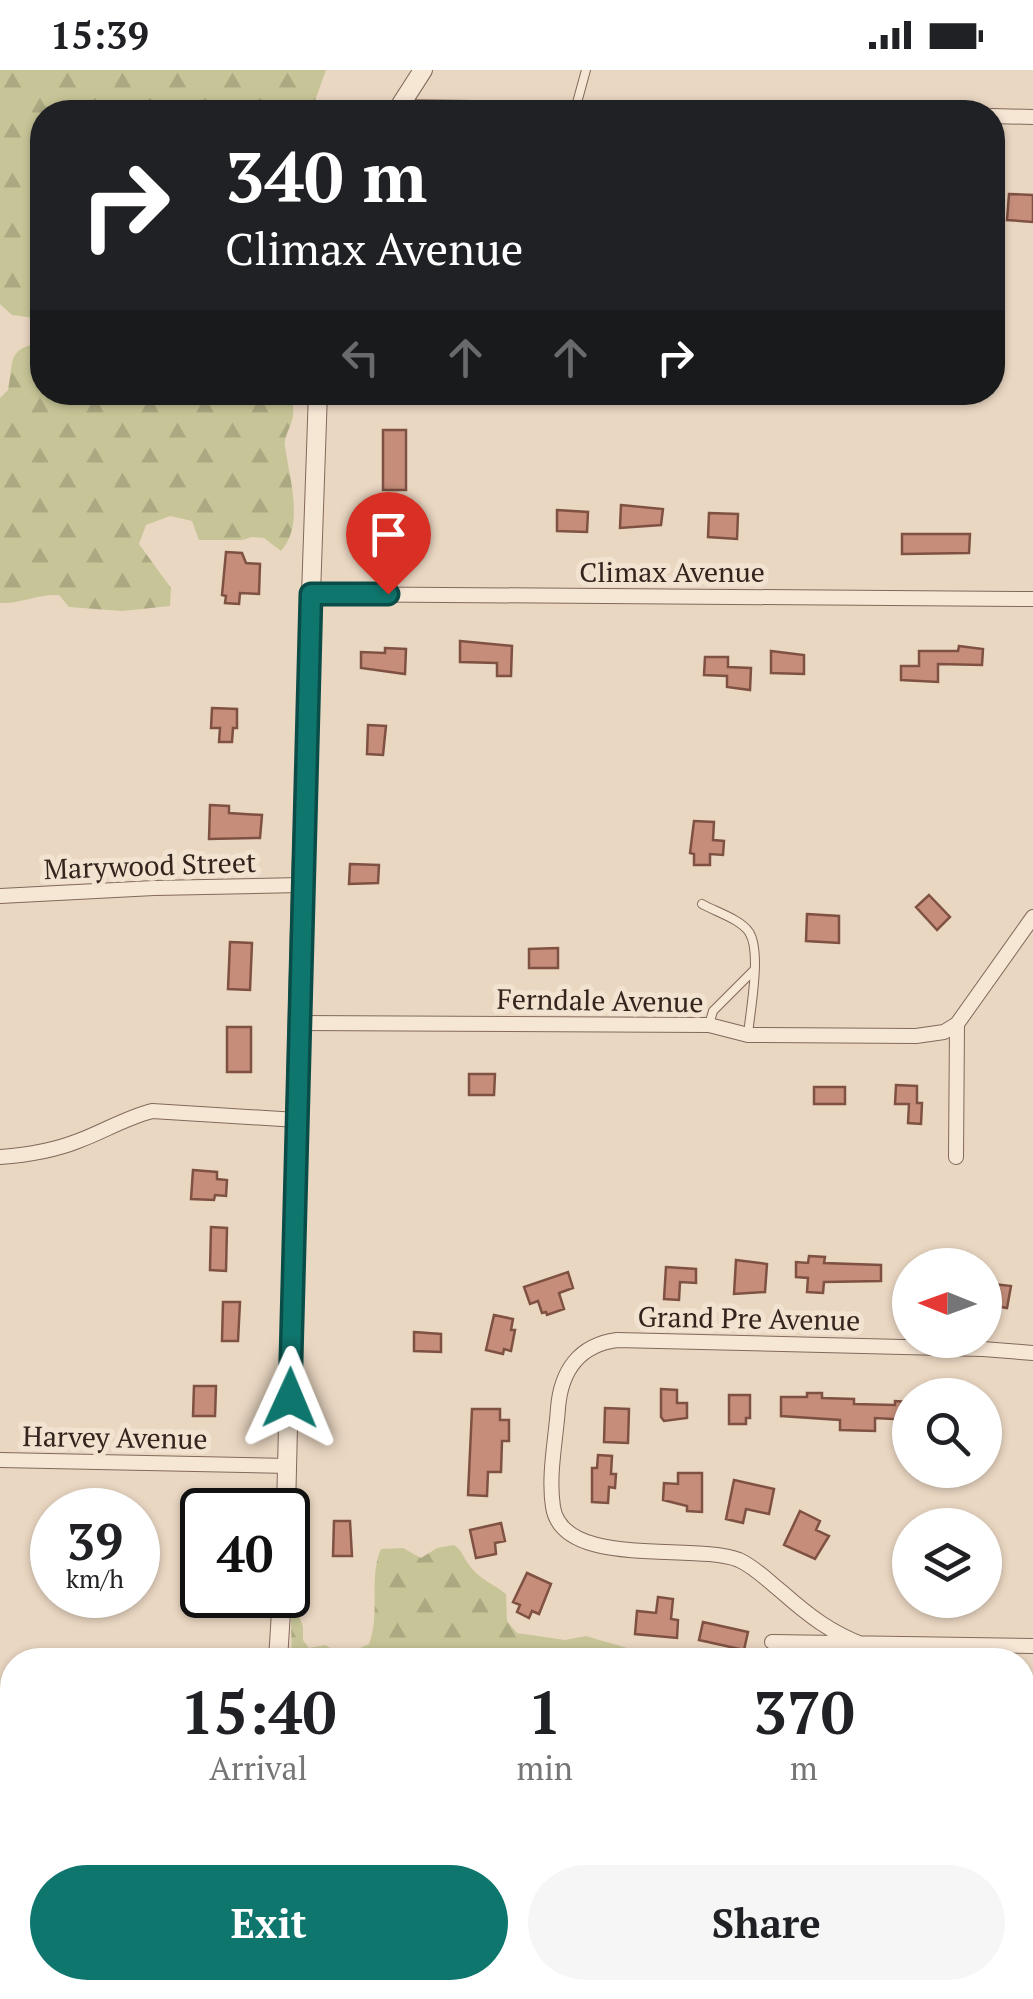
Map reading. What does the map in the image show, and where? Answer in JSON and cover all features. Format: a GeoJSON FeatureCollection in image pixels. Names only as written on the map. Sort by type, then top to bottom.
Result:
{"type":"FeatureCollection","features":[{"type":"Feature","properties":{"kind":"street"},"geometry":{"type":"LineString","coordinates":[[404,100],[423,70]]}},
{"type":"Feature","properties":{"kind":"street"},"geometry":{"type":"LineString","coordinates":[[1005,116],[1033,117]]}},
{"type":"Feature","properties":{"kind":"street"},"geometry":{"type":"LineString","coordinates":[[287,1488],[301,885],[318,405]]}},
{"type":"Feature","properties":{"kind":"street","name":"Climax Avenue"},"geometry":{"type":"LineString","coordinates":[[311,594],[1033,599]]}},
{"type":"Feature","properties":{"kind":"street","name":"Marywood Street"},"geometry":{"type":"LineString","coordinates":[[0,896],[301,885]]}},
{"type":"Feature","properties":{"kind":"street"},"geometry":{"type":"LineString","coordinates":[[956,1157],[956,1024],[1033,917]]}},
{"type":"Feature","properties":{"kind":"street","name":"Ferndale Avenue"},"geometry":{"type":"LineString","coordinates":[[298,1023],[710,1024],[748,1034],[916,1036],[944,1032],[956,1024]]}},
{"type":"Feature","properties":{"kind":"street"},"geometry":{"type":"LineString","coordinates":[[0,1157],[35,1154],[78,1142],[131,1116],[152,1111],[297,1120]]}},
{"type":"Feature","properties":{"kind":"street","name":"Grand Pre Avenue"},"geometry":{"type":"LineString","coordinates":[[864,1645],[828,1630],[740,1560],[720,1555],[602,1547],[568,1533],[553,1510],[559,1402],[565,1374],[579,1356],[604,1342],[617,1340],[1033,1353]]}},
{"type":"Feature","properties":{"kind":"street","name":"Harvey Avenue"},"geometry":{"type":"LineString","coordinates":[[0,1460],[288,1466]]}},
{"type":"Feature","properties":{"kind":"street"},"geometry":{"type":"LineString","coordinates":[[279,1648],[281,1618]]}},
{"type":"Feature","properties":{"kind":"street"},"geometry":{"type":"LineString","coordinates":[[772,1642],[1033,1646]]}},
{"type":"Feature","properties":{"kind":"lane"},"geometry":{"type":"LineString","coordinates":[[578,100],[586,70]]}},
{"type":"Feature","properties":{"kind":"lane"},"geometry":{"type":"LineString","coordinates":[[702,904],[750,932],[754,970],[748,1034]]}},
{"type":"Feature","properties":{"kind":"lane"},"geometry":{"type":"LineString","coordinates":[[710,1024],[713,1011],[754,970]]}},
{"type":"Feature","properties":{"kind":"green space"},"geometry":{"type":"Polygon","coordinates":[[[0,70],[326,70],[315,100],[30,100],[30,317],[12,315],[0,304],[0,70]]]}},
{"type":"Feature","properties":{"kind":"green space"},"geometry":{"type":"Polygon","coordinates":[[[30,345],[30,405],[293,405],[285,443],[294,515],[281,551],[264,538],[199,540],[192,521],[170,516],[146,525],[139,544],[171,588],[170,606],[122,611],[69,607],[59,595],[0,603],[0,398],[8,390],[14,357],[30,345]]]}},
{"type":"Feature","properties":{"kind":"green space"},"geometry":{"type":"Polygon","coordinates":[[[454,1545],[478,1574],[506,1594],[507,1621],[517,1633],[565,1640],[586,1636],[627,1648],[360,1648],[369,1644],[372,1632],[375,1572],[381,1549],[403,1548],[421,1558],[437,1548],[454,1545]]]}},
{"type":"Feature","properties":{"kind":"green space"},"geometry":{"type":"Polygon","coordinates":[[[292,1618],[300,1618],[303,1640],[309,1648],[292,1648],[292,1618]]]}},
{"type":"Feature","properties":{"kind":"building"},"geometry":{"type":"Polygon","coordinates":[[[1009,194],[1033,195],[1033,222],[1007,220],[1009,194]]]}},
{"type":"Feature","properties":{"kind":"building"},"geometry":{"type":"Polygon","coordinates":[[[383,430],[406,430],[406,490],[383,490],[383,430]]]}},
{"type":"Feature","properties":{"kind":"building"},"geometry":{"type":"Polygon","coordinates":[[[621,505],[663,509],[661,525],[620,528],[621,505]]]}},
{"type":"Feature","properties":{"kind":"building"},"geometry":{"type":"Polygon","coordinates":[[[557,510],[588,512],[587,532],[557,531],[557,510]]]}},
{"type":"Feature","properties":{"kind":"building"},"geometry":{"type":"Polygon","coordinates":[[[709,513],[738,514],[737,539],[708,537],[709,513]]]}},
{"type":"Feature","properties":{"kind":"building"},"geometry":{"type":"Polygon","coordinates":[[[902,534],[970,534],[969,553],[902,554],[902,534]]]}},
{"type":"Feature","properties":{"kind":"building"},"geometry":{"type":"Polygon","coordinates":[[[226,552],[242,553],[246,563],[260,564],[259,594],[240,593],[239,604],[225,603],[226,596],[222,595],[226,552]]]}},
{"type":"Feature","properties":{"kind":"building"},"geometry":{"type":"Polygon","coordinates":[[[460,641],[512,646],[511,676],[497,676],[497,663],[460,662],[460,641]]]}},
{"type":"Feature","properties":{"kind":"building"},"geometry":{"type":"Polygon","coordinates":[[[959,646],[983,649],[982,665],[938,664],[938,682],[901,680],[901,666],[919,666],[919,651],[958,651],[959,646]]]}},
{"type":"Feature","properties":{"kind":"building"},"geometry":{"type":"Polygon","coordinates":[[[385,648],[406,649],[405,674],[361,668],[361,652],[385,653],[385,648]]]}},
{"type":"Feature","properties":{"kind":"building"},"geometry":{"type":"Polygon","coordinates":[[[771,651],[804,655],[804,674],[771,673],[771,651]]]}},
{"type":"Feature","properties":{"kind":"building"},"geometry":{"type":"Polygon","coordinates":[[[705,657],[728,657],[728,667],[751,668],[750,690],[727,687],[727,676],[704,675],[705,657]]]}},
{"type":"Feature","properties":{"kind":"building"},"geometry":{"type":"Polygon","coordinates":[[[212,708],[237,709],[232,742],[219,742],[220,728],[211,728],[212,708]]]}},
{"type":"Feature","properties":{"kind":"building"},"geometry":{"type":"Polygon","coordinates":[[[368,725],[386,726],[383,755],[367,754],[368,725]]]}},
{"type":"Feature","properties":{"kind":"building"},"geometry":{"type":"Polygon","coordinates":[[[210,805],[229,806],[229,813],[262,815],[260,838],[209,839],[210,805]]]}},
{"type":"Feature","properties":{"kind":"building"},"geometry":{"type":"Polygon","coordinates":[[[694,821],[714,822],[713,840],[724,841],[723,855],[710,854],[710,865],[694,865],[694,854],[690,853],[694,821]]]}},
{"type":"Feature","properties":{"kind":"building"},"geometry":{"type":"Polygon","coordinates":[[[350,864],[379,865],[378,883],[349,884],[350,864]]]}},
{"type":"Feature","properties":{"kind":"building"},"geometry":{"type":"Polygon","coordinates":[[[929,895],[950,917],[937,930],[916,907],[929,895]]]}},
{"type":"Feature","properties":{"kind":"building"},"geometry":{"type":"Polygon","coordinates":[[[807,914],[839,916],[839,943],[806,941],[807,914]]]}},
{"type":"Feature","properties":{"kind":"building"},"geometry":{"type":"Polygon","coordinates":[[[230,942],[252,943],[250,990],[228,989],[230,942]]]}},
{"type":"Feature","properties":{"kind":"building"},"geometry":{"type":"Polygon","coordinates":[[[558,948],[558,968],[529,968],[529,949],[558,948]]]}},
{"type":"Feature","properties":{"kind":"building"},"geometry":{"type":"Polygon","coordinates":[[[227,1027],[251,1027],[251,1072],[227,1072],[227,1027]]]}},
{"type":"Feature","properties":{"kind":"building"},"geometry":{"type":"Polygon","coordinates":[[[469,1074],[495,1074],[494,1095],[469,1095],[469,1074]]]}},
{"type":"Feature","properties":{"kind":"building"},"geometry":{"type":"Polygon","coordinates":[[[896,1085],[917,1086],[917,1103],[922,1103],[921,1124],[908,1123],[909,1104],[895,1104],[896,1085]]]}},
{"type":"Feature","properties":{"kind":"building"},"geometry":{"type":"Polygon","coordinates":[[[814,1087],[845,1087],[845,1104],[814,1104],[814,1087]]]}},
{"type":"Feature","properties":{"kind":"building"},"geometry":{"type":"Polygon","coordinates":[[[193,1170],[217,1172],[217,1179],[227,1180],[226,1196],[191,1199],[193,1170]]]}},
{"type":"Feature","properties":{"kind":"building"},"geometry":{"type":"Polygon","coordinates":[[[211,1227],[227,1228],[226,1271],[210,1270],[211,1227]]]}},
{"type":"Feature","properties":{"kind":"building"},"geometry":{"type":"Polygon","coordinates":[[[809,1256],[825,1257],[824,1263],[881,1265],[881,1281],[824,1282],[823,1293],[807,1292],[808,1278],[796,1277],[796,1262],[808,1263],[809,1256]]]}},
{"type":"Feature","properties":{"kind":"building"},"geometry":{"type":"Polygon","coordinates":[[[736,1260],[767,1264],[765,1292],[734,1294],[736,1260]]]}},
{"type":"Feature","properties":{"kind":"building"},"geometry":{"type":"Polygon","coordinates":[[[666,1267],[696,1269],[696,1283],[680,1282],[679,1300],[664,1299],[666,1267]]]}},
{"type":"Feature","properties":{"kind":"building"},"geometry":{"type":"Polygon","coordinates":[[[568,1272],[573,1288],[559,1293],[564,1309],[547,1315],[542,1313],[538,1301],[530,1304],[524,1287],[568,1272]]]}},
{"type":"Feature","properties":{"kind":"building"},"geometry":{"type":"Polygon","coordinates":[[[1002,1285],[1011,1286],[1007,1308],[1002,1307],[1002,1285]]]}},
{"type":"Feature","properties":{"kind":"building"},"geometry":{"type":"Polygon","coordinates":[[[223,1302],[240,1302],[238,1341],[222,1341],[223,1302]]]}},
{"type":"Feature","properties":{"kind":"building"},"geometry":{"type":"Polygon","coordinates":[[[494,1315],[513,1319],[511,1351],[504,1349],[503,1354],[486,1350],[494,1315]]]}},
{"type":"Feature","properties":{"kind":"building"},"geometry":{"type":"Polygon","coordinates":[[[414,1332],[441,1334],[441,1352],[414,1351],[414,1332]]]}},
{"type":"Feature","properties":{"kind":"building"},"geometry":{"type":"Polygon","coordinates":[[[194,1386],[216,1386],[215,1416],[193,1416],[194,1386]]]}},
{"type":"Feature","properties":{"kind":"building"},"geometry":{"type":"Polygon","coordinates":[[[661,1389],[677,1390],[677,1403],[687,1403],[687,1418],[664,1421],[661,1389]]]}},
{"type":"Feature","properties":{"kind":"building"},"geometry":{"type":"Polygon","coordinates":[[[807,1393],[822,1393],[822,1398],[854,1399],[854,1404],[892,1405],[892,1419],[875,1418],[875,1431],[840,1430],[840,1420],[781,1416],[781,1397],[807,1397],[807,1393]]]}},
{"type":"Feature","properties":{"kind":"building"},"geometry":{"type":"Polygon","coordinates":[[[729,1395],[750,1395],[750,1418],[746,1418],[746,1424],[729,1424],[729,1395]]]}},
{"type":"Feature","properties":{"kind":"building"},"geometry":{"type":"Polygon","coordinates":[[[605,1408],[629,1409],[628,1443],[604,1442],[605,1408]]]}},
{"type":"Feature","properties":{"kind":"building"},"geometry":{"type":"Polygon","coordinates":[[[472,1409],[500,1409],[500,1420],[509,1420],[509,1441],[502,1441],[501,1472],[488,1472],[487,1496],[468,1495],[472,1409]]]}},
{"type":"Feature","properties":{"kind":"building"},"geometry":{"type":"Polygon","coordinates":[[[598,1455],[612,1456],[611,1474],[616,1474],[615,1488],[609,1487],[608,1503],[592,1502],[592,1468],[597,1468],[598,1455]]]}},
{"type":"Feature","properties":{"kind":"building"},"geometry":{"type":"Polygon","coordinates":[[[678,1473],[702,1473],[702,1512],[687,1511],[687,1506],[663,1500],[664,1483],[678,1484],[678,1473]]]}},
{"type":"Feature","properties":{"kind":"building"},"geometry":{"type":"Polygon","coordinates":[[[734,1480],[774,1489],[769,1514],[746,1509],[743,1523],[726,1519],[734,1480]]]}},
{"type":"Feature","properties":{"kind":"building"},"geometry":{"type":"Polygon","coordinates":[[[800,1511],[820,1521],[816,1530],[829,1536],[815,1559],[784,1545],[800,1511]]]}},
{"type":"Feature","properties":{"kind":"building"},"geometry":{"type":"Polygon","coordinates":[[[334,1521],[350,1521],[352,1556],[333,1556],[334,1521]]]}},
{"type":"Feature","properties":{"kind":"building"},"geometry":{"type":"Polygon","coordinates":[[[501,1523],[505,1541],[495,1543],[496,1554],[476,1558],[470,1530],[501,1523]]]}},
{"type":"Feature","properties":{"kind":"building"},"geometry":{"type":"Polygon","coordinates":[[[527,1573],[551,1584],[539,1614],[532,1611],[529,1618],[517,1612],[520,1605],[513,1602],[527,1573]]]}},
{"type":"Feature","properties":{"kind":"building"},"geometry":{"type":"Polygon","coordinates":[[[658,1597],[673,1599],[671,1619],[678,1620],[677,1638],[635,1634],[637,1611],[656,1613],[658,1597]]]}},
{"type":"Feature","properties":{"kind":"building"},"geometry":{"type":"Polygon","coordinates":[[[703,1622],[748,1632],[744,1648],[699,1640],[703,1622]]]}},
{"type":"Feature","properties":{"kind":"route"},"geometry":{"type":"LineString","coordinates":[[290,1398],[311,594],[388,594]]}}]}
